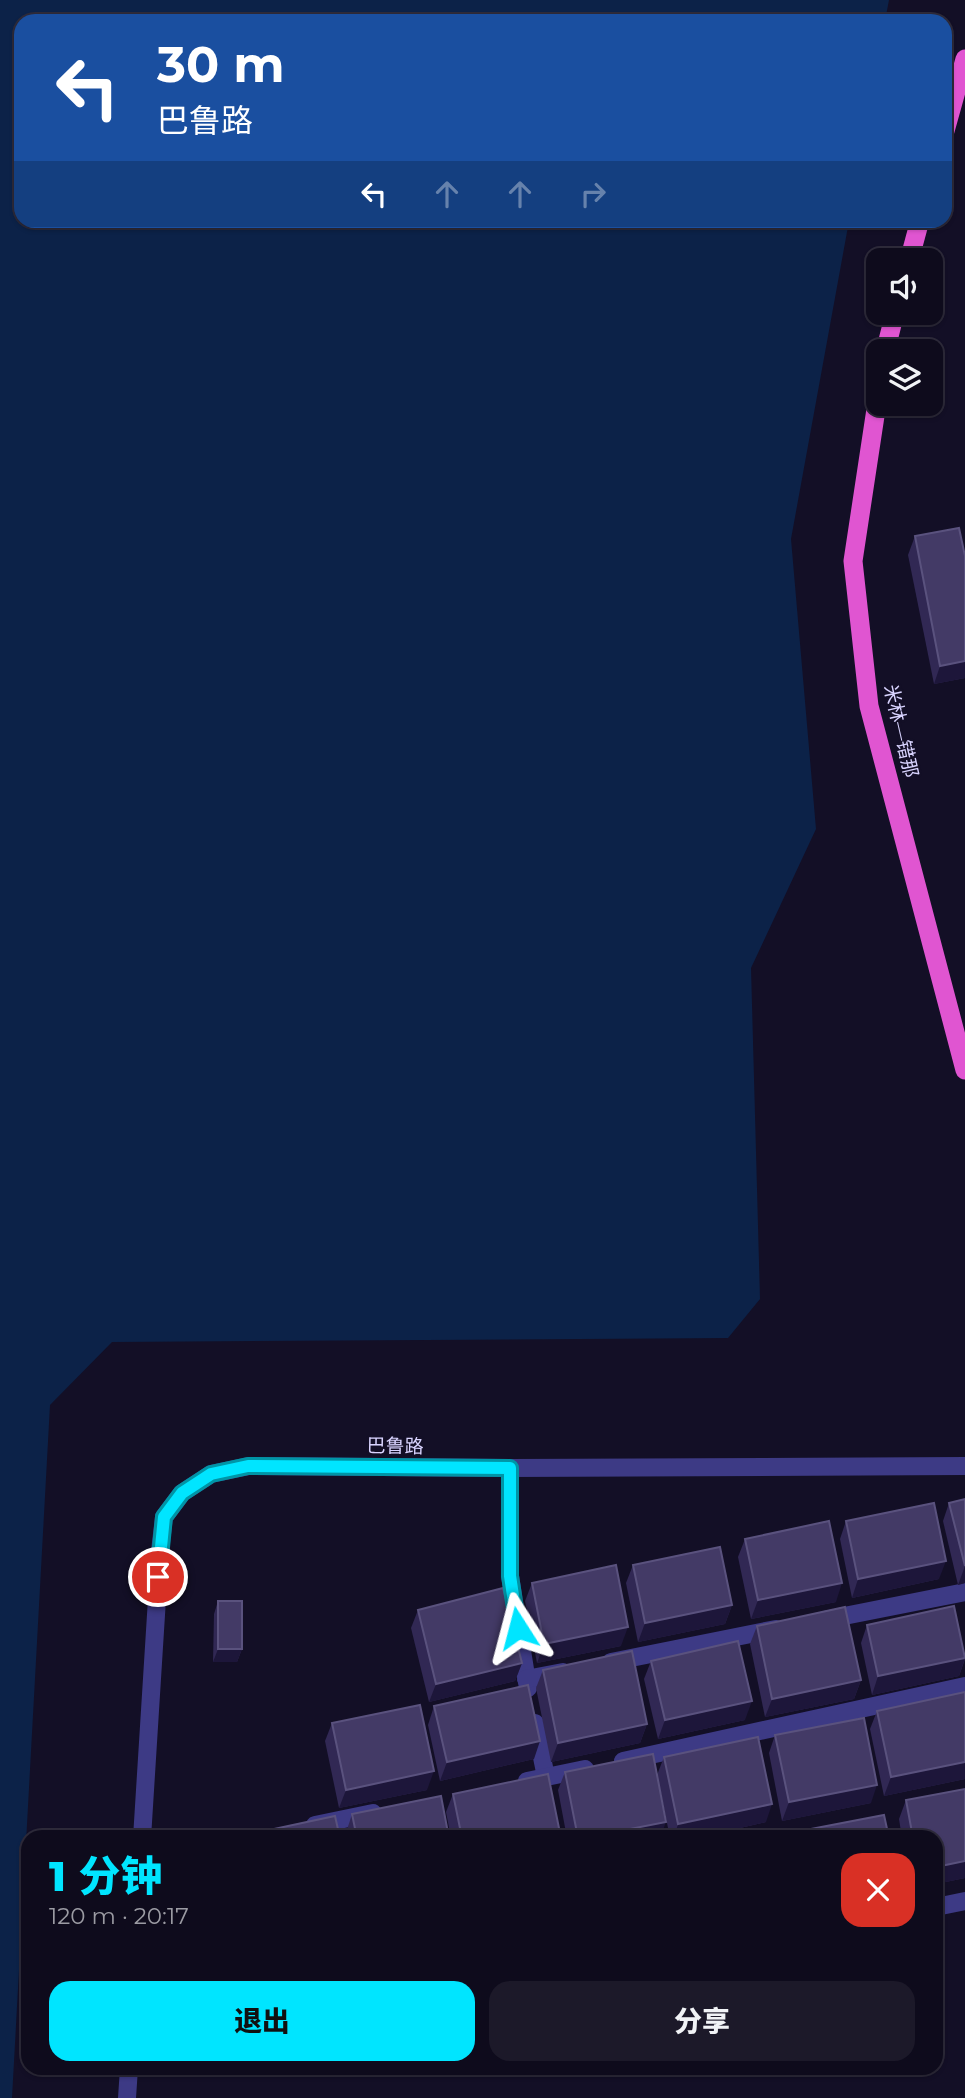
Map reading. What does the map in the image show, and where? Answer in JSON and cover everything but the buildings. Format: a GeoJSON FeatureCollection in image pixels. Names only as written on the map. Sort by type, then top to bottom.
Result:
{"type":"FeatureCollection","features":[{"type":"Feature","properties":{"kind":"highway"},"geometry":{"type":"LineString","coordinates":[[952,106],[965,59]]}},
{"type":"Feature","properties":{"kind":"highway"},"geometry":{"type":"LineString","coordinates":[[912,248],[918,228]]}},
{"type":"Feature","properties":{"kind":"highway","name":"米林—错那"},"geometry":{"type":"LineString","coordinates":[[875,416],[853,561],[869,706],[965,1070]]}},
{"type":"Feature","properties":{"kind":"street","name":"巴鲁路"},"geometry":{"type":"LineString","coordinates":[[143,1830],[164,1517],[182,1493],[211,1474],[248,1466],[965,1466]]}},
{"type":"Feature","properties":{"kind":"street"},"geometry":{"type":"LineString","coordinates":[[510,1468],[510,1576],[526,1679],[546,1777]]}},
{"type":"Feature","properties":{"kind":"street"},"geometry":{"type":"LineString","coordinates":[[526,1679],[965,1592]]}},
{"type":"Feature","properties":{"kind":"street"},"geometry":{"type":"LineString","coordinates":[[506,1786],[965,1686]]}},
{"type":"Feature","properties":{"kind":"street"},"geometry":{"type":"LineString","coordinates":[[292,1829],[385,1810]]}},
{"type":"Feature","properties":{"kind":"street"},"geometry":{"type":"LineString","coordinates":[[943,1906],[965,1901]]}},
{"type":"Feature","properties":{"kind":"street"},"geometry":{"type":"LineString","coordinates":[[127,2098],[129,2075]]}},
{"type":"Feature","properties":{"kind":"water"},"geometry":{"type":"Polygon","coordinates":[[[0,0],[889,0],[886,14],[14,14],[14,228],[848,228],[791,539],[816,829],[751,968],[760,1299],[728,1338],[112,1342],[50,1405],[27,1830],[21,1830],[21,1934],[12,2098],[0,2098],[0,0]]]}},
{"type":"Feature","properties":{"kind":"route"},"geometry":{"type":"LineString","coordinates":[[158,1577],[164,1517],[182,1493],[211,1474],[248,1466],[510,1468],[510,1576],[518,1628]]}}]}
